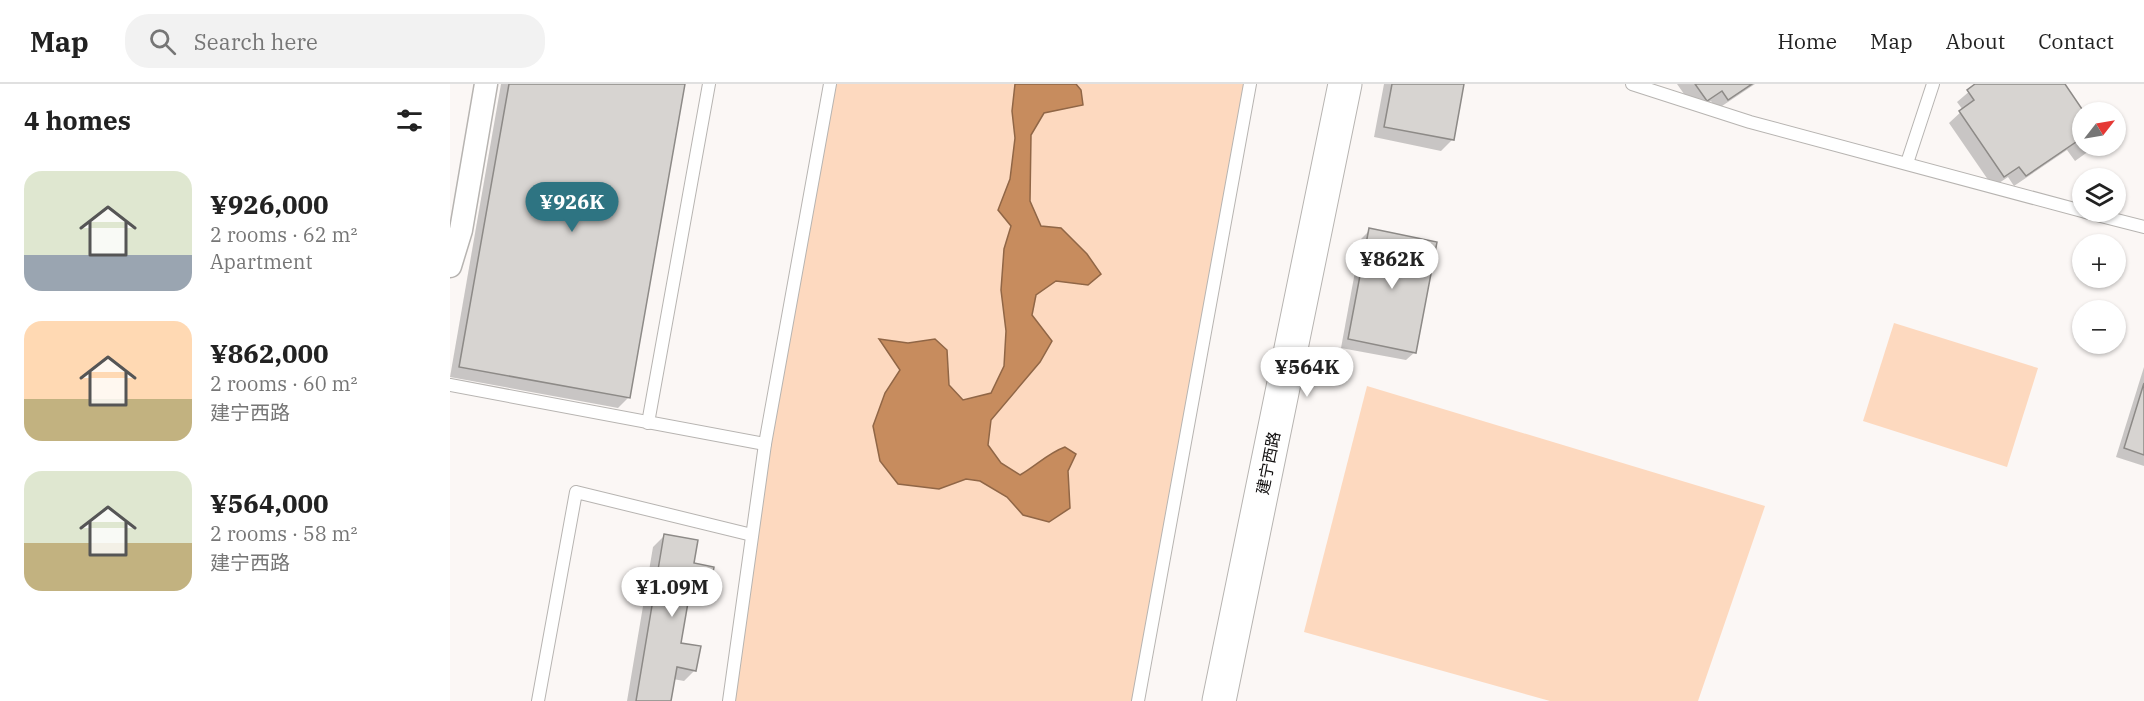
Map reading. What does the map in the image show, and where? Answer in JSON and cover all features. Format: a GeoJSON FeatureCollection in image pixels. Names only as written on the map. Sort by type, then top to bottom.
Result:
{"type":"FeatureCollection","features":[{"type":"Feature","properties":{"kind":"street"},"geometry":{"type":"LineString","coordinates":[[450,266],[461,230],[486,84]]}},
{"type":"Feature","properties":{"kind":"street","name":"建宁西路"},"geometry":{"type":"LineString","coordinates":[[1219,701],[1345,84]]}},
{"type":"Feature","properties":{"kind":"lane"},"geometry":{"type":"LineString","coordinates":[[648,423],[709,84]]}},
{"type":"Feature","properties":{"kind":"lane"},"geometry":{"type":"LineString","coordinates":[[729,701],[765,444],[830,84]]}},
{"type":"Feature","properties":{"kind":"lane"},"geometry":{"type":"LineString","coordinates":[[1138,701],[1250,84]]}},
{"type":"Feature","properties":{"kind":"lane"},"geometry":{"type":"LineString","coordinates":[[1632,84],[1750,122],[2072,208]]}},
{"type":"Feature","properties":{"kind":"lane"},"geometry":{"type":"LineString","coordinates":[[1907,163],[1933,84]]}},
{"type":"Feature","properties":{"kind":"lane"},"geometry":{"type":"LineString","coordinates":[[2125,222],[2144,227]]}},
{"type":"Feature","properties":{"kind":"lane"},"geometry":{"type":"LineString","coordinates":[[450,385],[765,444]]}},
{"type":"Feature","properties":{"kind":"lane"},"geometry":{"type":"LineString","coordinates":[[538,701],[576,492],[753,535]]}},
{"type":"Feature","properties":{"kind":"shaded area"},"geometry":{"type":"Polygon","coordinates":[[[832,84],[1250,84],[1138,701],[729,701],[780,363],[832,84]]]}},
{"type":"Feature","properties":{"kind":"shaded area"},"geometry":{"type":"Polygon","coordinates":[[[1015,84],[1076,84],[1081,90],[1083,105],[1044,113],[1031,135],[1030,201],[1041,226],[1061,228],[1087,254],[1101,274],[1088,285],[1056,281],[1036,295],[1032,315],[1052,341],[1040,362],[991,420],[988,445],[1001,463],[1020,475],[1065,447],[1076,454],[1068,471],[1070,508],[1049,522],[1023,515],[1007,497],[980,481],[966,479],[939,489],[898,484],[880,461],[873,426],[885,393],[900,370],[879,339],[908,343],[935,339],[947,350],[949,385],[963,400],[991,393],[1004,366],[1006,331],[1001,290],[1004,249],[1011,226],[998,210],[1010,179],[1015,138],[1012,111],[1015,84]]]}},
{"type":"Feature","properties":{"kind":"shaded area"},"geometry":{"type":"Polygon","coordinates":[[[1894,323],[2038,368],[2007,467],[1863,421],[1894,323]]]}},
{"type":"Feature","properties":{"kind":"shaded area"},"geometry":{"type":"Polygon","coordinates":[[[1367,386],[1765,506],[1698,701],[1550,701],[1304,632],[1367,386]]]}},
{"type":"Feature","properties":{"kind":"building"},"geometry":{"type":"Polygon","coordinates":[[[509,84],[685,84],[630,398],[459,367],[509,84]]]}},
{"type":"Feature","properties":{"kind":"building"},"geometry":{"type":"Polygon","coordinates":[[[1392,84],[1464,84],[1454,140],[1384,127],[1392,84]]]}},
{"type":"Feature","properties":{"kind":"building"},"geometry":{"type":"Polygon","coordinates":[[[1695,84],[1752,84],[1728,100],[1722,91],[1707,101],[1695,84]]]}},
{"type":"Feature","properties":{"kind":"building"},"geometry":{"type":"Polygon","coordinates":[[[1975,84],[2065,84],[2077,102],[2072,102],[2072,145],[2026,176],[2019,167],[2004,177],[1959,111],[1974,100],[1967,90],[1975,84]]]}},
{"type":"Feature","properties":{"kind":"building"},"geometry":{"type":"Polygon","coordinates":[[[1369,228],[1437,242],[1416,353],[1348,339],[1369,228]]]}},
{"type":"Feature","properties":{"kind":"building"},"geometry":{"type":"Polygon","coordinates":[[[2144,383],[2144,455],[2124,448],[2144,383]]]}},
{"type":"Feature","properties":{"kind":"building"},"geometry":{"type":"Polygon","coordinates":[[[664,534],[698,540],[694,563],[714,567],[709,595],[690,591],[681,643],[701,646],[696,671],[677,667],[671,701],[636,701],[664,534]]]}}]}
